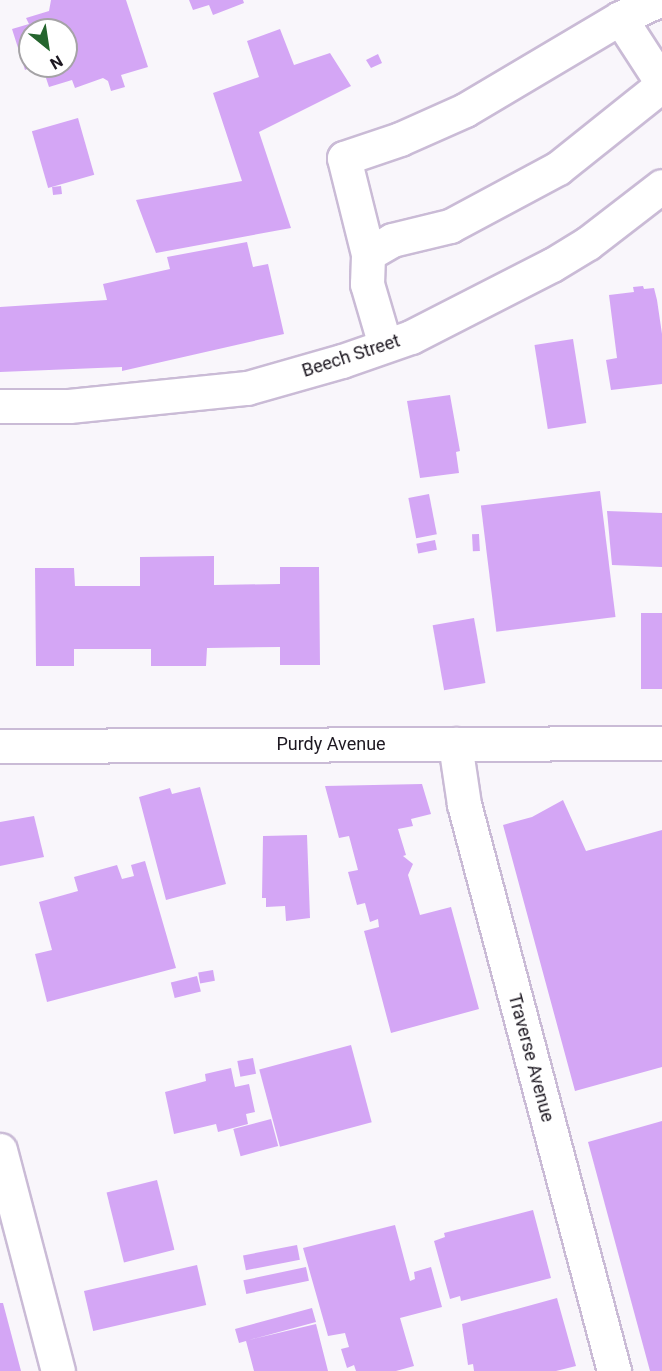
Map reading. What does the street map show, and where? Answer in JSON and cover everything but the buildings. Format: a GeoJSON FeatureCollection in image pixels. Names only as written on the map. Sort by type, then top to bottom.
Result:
{"type":"FeatureCollection","features":[{"type":"Feature","properties":{"kind":"street"},"geometry":{"type":"LineString","coordinates":[[386,345],[367,284],[368,254],[344,158],[400,139],[465,110],[620,18],[659,0]]}},
{"type":"Feature","properties":{"kind":"street"},"geometry":{"type":"LineString","coordinates":[[368,254],[392,240],[450,226],[558,168],[662,84],[620,18]]}},
{"type":"Feature","properties":{"kind":"street","name":"Beech Street"},"geometry":{"type":"LineString","coordinates":[[0,406],[69,406],[247,388],[411,337],[552,266],[588,243],[662,186]]}},
{"type":"Feature","properties":{"kind":"street","name":"Purdy Avenue"},"geometry":{"type":"LineString","coordinates":[[0,746],[662,743]]}},
{"type":"Feature","properties":{"kind":"street","name":"Traverse Avenue"},"geometry":{"type":"LineString","coordinates":[[455,744],[465,804],[614,1371]]}},
{"type":"Feature","properties":{"kind":"street"},"geometry":{"type":"LineString","coordinates":[[0,1150],[58,1371]]}}]}
